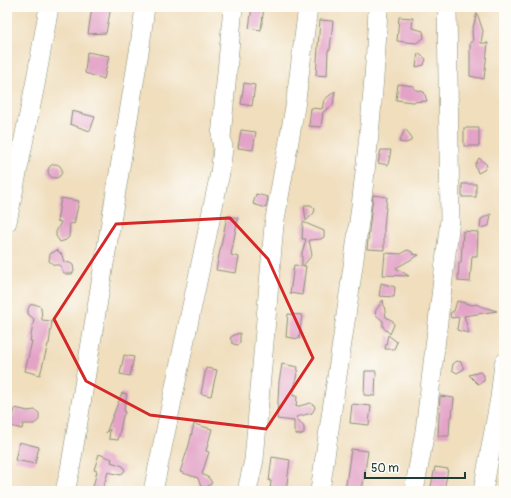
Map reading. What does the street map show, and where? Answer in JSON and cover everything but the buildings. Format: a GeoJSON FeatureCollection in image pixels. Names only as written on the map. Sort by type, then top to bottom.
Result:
{"type":"FeatureCollection","features":[{"type":"Feature","properties":{"kind":"street"},"geometry":{"type":"LineString","coordinates":[[7,222],[49,7]]}},
{"type":"Feature","properties":{"kind":"street"},"geometry":{"type":"LineString","coordinates":[[65,491],[70,470],[95,323],[145,7]]}},
{"type":"Feature","properties":{"kind":"street"},"geometry":{"type":"LineString","coordinates":[[153,491],[220,173],[223,148],[221,137],[233,7]]}},
{"type":"Feature","properties":{"kind":"street"},"geometry":{"type":"LineString","coordinates":[[247,491],[254,460],[274,225],[295,107],[308,7]]}},
{"type":"Feature","properties":{"kind":"street"},"geometry":{"type":"LineString","coordinates":[[320,491],[362,201],[377,40],[378,7]]}},
{"type":"Feature","properties":{"kind":"street"},"geometry":{"type":"LineString","coordinates":[[414,491],[425,431],[450,220],[447,7]]}},
{"type":"Feature","properties":{"kind":"street"},"geometry":{"type":"LineString","coordinates":[[483,491],[500,398],[504,363]]}},
{"type":"Feature","properties":{"kind":"highlighted area"},"geometry":{"type":"Polygon","coordinates":[[[230,218],[268,259],[313,358],[266,429],[150,415],[86,381],[54,319],[116,224],[230,218]]]}}]}
